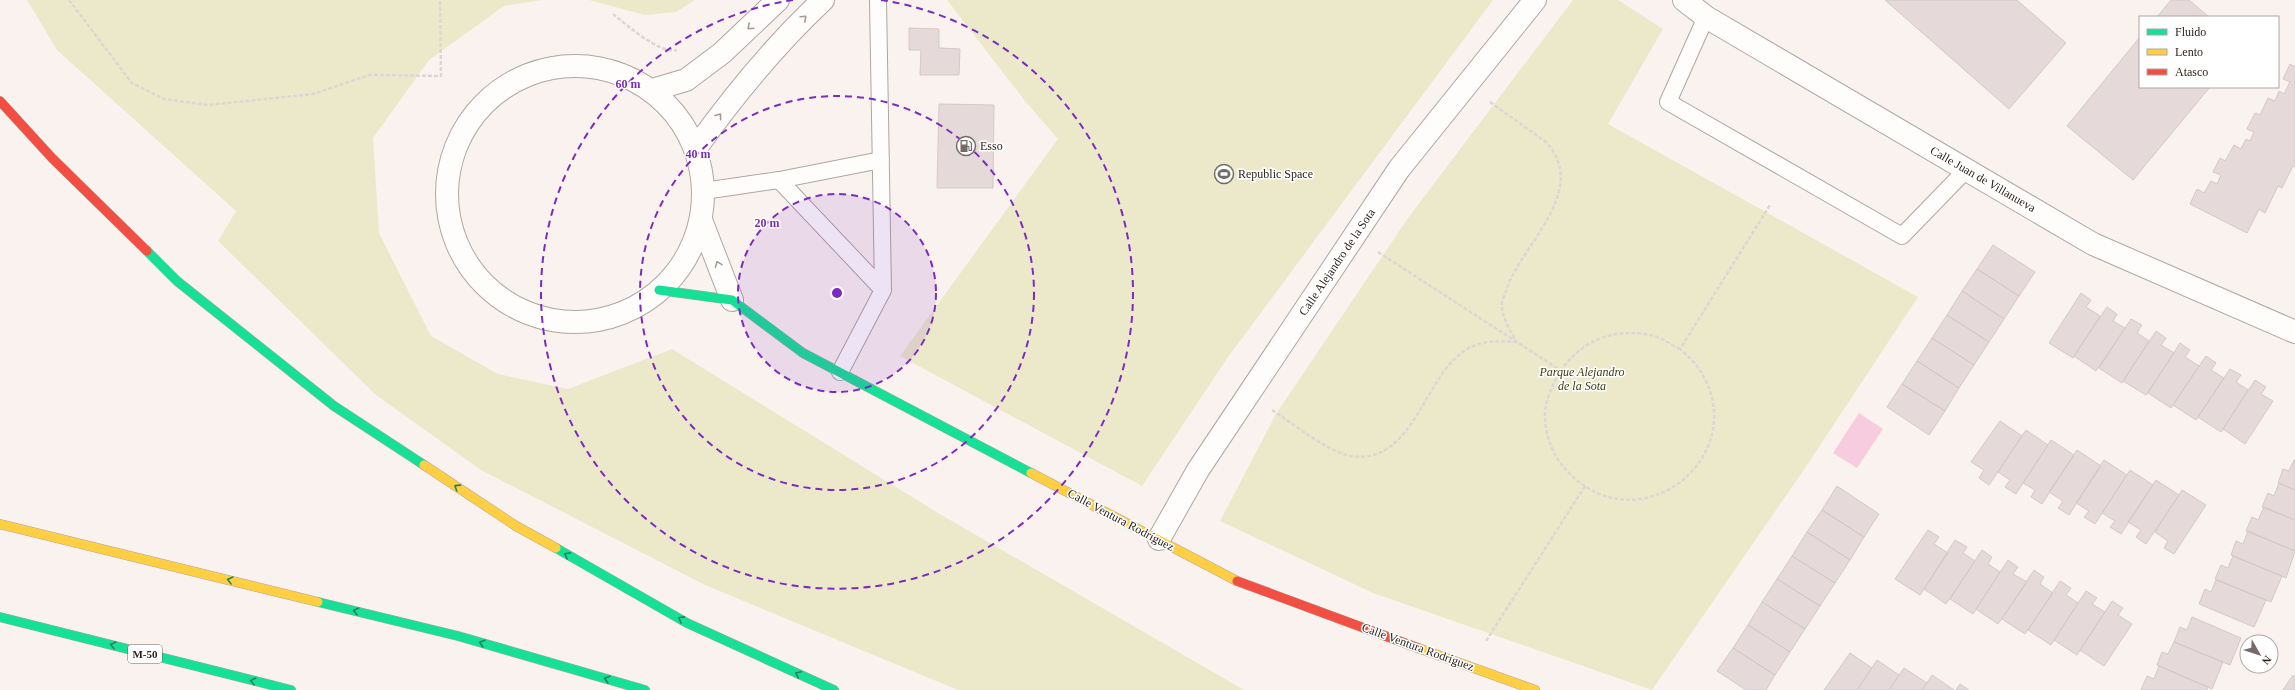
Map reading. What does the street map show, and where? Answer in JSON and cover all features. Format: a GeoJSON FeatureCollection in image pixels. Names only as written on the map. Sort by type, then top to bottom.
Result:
{"type":"FeatureCollection","features":[{"type":"Feature","properties":{"kind":"main road"},"geometry":{"type":"LineString","coordinates":[[0,101],[52,158],[176,281],[334,406],[523,530],[687,623],[834,690]]}},
{"type":"Feature","properties":{"kind":"main road","name":"Calle Ventura Rodríguez"},"geometry":{"type":"LineString","coordinates":[[659,290],[732,300],[803,353],[1159,539],[1236,581],[1535,690]]}},
{"type":"Feature","properties":{"kind":"main road"},"geometry":{"type":"LineString","coordinates":[[0,524],[458,636],[645,690]]}},
{"type":"Feature","properties":{"kind":"main road","name":"M-50"},"geometry":{"type":"LineString","coordinates":[[0,617],[291,690]]}},
{"type":"Feature","properties":{"kind":"street"},"geometry":{"type":"LineString","coordinates":[[652,90],[686,80],[722,53],[778,0]]}},
{"type":"Feature","properties":{"kind":"street"},"geometry":{"type":"LineString","coordinates":[[696,148],[721,113],[793,28],[823,0]]}},
{"type":"Feature","properties":{"kind":"street","name":"Calle Alejandro de la Sota"},"geometry":{"type":"LineString","coordinates":[[1159,539],[1198,470],[1399,170],[1535,0]]}},
{"type":"Feature","properties":{"kind":"street","name":"Calle Juan de Villanueva"},"geometry":{"type":"LineString","coordinates":[[1684,0],[1706,17],[2093,244],[2295,332]]}},
{"type":"Feature","properties":{"kind":"street"},"geometry":{"type":"LineString","coordinates":[[583,65],[620,72],[652,90],[678,116],[696,148],[704,191],[698,235],[677,274],[644,304],[603,321],[559,323],[517,310],[481,284],[457,248],[446,205],[450,161],[468,121],[499,89],[539,70],[583,65]]}},
{"type":"Feature","properties":{"kind":"street"},"geometry":{"type":"LineString","coordinates":[[701,220],[732,300]]}},
{"type":"Feature","properties":{"kind":"lane"},"geometry":{"type":"LineString","coordinates":[[840,372],[882,290],[878,0]]}},
{"type":"Feature","properties":{"kind":"lane"},"geometry":{"type":"LineString","coordinates":[[1706,17],[1668,102],[1902,236],[1966,170]]}},
{"type":"Feature","properties":{"kind":"lane"},"geometry":{"type":"LineString","coordinates":[[704,191],[779,180],[880,160]]}},
{"type":"Feature","properties":{"kind":"lane"},"geometry":{"type":"LineString","coordinates":[[779,180],[882,290]]}},
{"type":"Feature","properties":{"kind":"path"},"geometry":{"type":"LineString","coordinates":[[69,0],[132,83],[164,99],[208,105],[313,94],[368,75],[441,76],[440,0]]}},
{"type":"Feature","properties":{"kind":"path"},"geometry":{"type":"LineString","coordinates":[[613,14],[646,40],[671,51],[678,49]]}},
{"type":"Feature","properties":{"kind":"path"},"geometry":{"type":"LineString","coordinates":[[1487,100],[1546,142],[1552,148],[1560,168],[1562,185],[1557,201],[1510,281],[1502,305],[1508,327],[1517,342]]}},
{"type":"Feature","properties":{"kind":"path"},"geometry":{"type":"LineString","coordinates":[[1680,349],[1770,206]]}},
{"type":"Feature","properties":{"kind":"path"},"geometry":{"type":"LineString","coordinates":[[1375,250],[1560,370]]}},
{"type":"Feature","properties":{"kind":"path"},"geometry":{"type":"LineString","coordinates":[[1623,332],[1651,335],[1680,349],[1697,365],[1710,390],[1714,417],[1709,444],[1696,468],[1675,487],[1651,498],[1623,500],[1596,494],[1573,479],[1556,458],[1547,431],[1546,403],[1560,370],[1573,354],[1596,339],[1623,332]]}},
{"type":"Feature","properties":{"kind":"path"},"geometry":{"type":"LineString","coordinates":[[1272,410],[1335,450],[1359,456],[1377,453],[1388,449],[1402,436],[1440,379],[1466,350],[1495,340],[1517,342]]}},
{"type":"Feature","properties":{"kind":"path"},"geometry":{"type":"LineString","coordinates":[[1483,645],[1585,486]]}},
{"type":"Feature","properties":{"kind":"green space"},"geometry":{"type":"Polygon","coordinates":[[[27,0],[542,0],[504,6],[429,60],[373,138],[379,233],[431,336],[498,374],[568,389],[672,349],[938,513],[1244,690],[958,690],[705,585],[481,470],[376,395],[218,241],[236,211],[57,50],[27,0]]]}},
{"type":"Feature","properties":{"kind":"green space"},"geometry":{"type":"Polygon","coordinates":[[[589,0],[695,0],[676,12],[645,15],[589,0]]]}},
{"type":"Feature","properties":{"kind":"green space","name":"Republic Space"},"geometry":{"type":"Polygon","coordinates":[[[947,0],[1493,0],[1228,357],[1142,486],[900,356],[1058,139],[1025,101],[947,0]]]}},
{"type":"Feature","properties":{"kind":"green space","name":"Parque Alejandro de la Sota"},"geometry":{"type":"Polygon","coordinates":[[[1573,0],[1618,0],[1663,29],[1608,124],[1918,297],[1805,468],[1652,690],[1373,593],[1220,521],[1276,414],[1408,218],[1573,0]]]}},
{"type":"Feature","properties":{"kind":"shaded area"},"geometry":{"type":"Polygon","coordinates":[[[1859,413],[1883,429],[1857,468],[1833,453],[1859,413]]]}},
{"type":"Feature","properties":{"kind":"building"},"geometry":{"type":"Polygon","coordinates":[[[1885,0],[2017,0],[2066,43],[2009,109],[1885,0]]]}},
{"type":"Feature","properties":{"kind":"building"},"geometry":{"type":"Polygon","coordinates":[[[2171,0],[2189,0],[2208,16],[2158,16],[2171,0]]]}},
{"type":"Feature","properties":{"kind":"building"},"geometry":{"type":"Polygon","coordinates":[[[909,28],[939,29],[939,48],[960,49],[959,75],[920,75],[921,50],[909,50],[909,28]]]}},
{"type":"Feature","properties":{"kind":"building"},"geometry":{"type":"Polygon","coordinates":[[[2139,38],[2139,88],[2209,88],[2133,180],[2067,126],[2139,38]]]}},
{"type":"Feature","properties":{"kind":"building"},"geometry":{"type":"Polygon","coordinates":[[[2290,64],[2295,67],[2295,167],[2293,166],[2282,188],[2278,186],[2265,213],[2259,209],[2247,233],[2190,204],[2197,189],[2204,193],[2211,181],[2217,184],[2221,175],[2213,172],[2220,158],[2225,161],[2234,145],[2241,149],[2246,139],[2250,141],[2254,132],[2247,129],[2255,113],[2260,115],[2268,98],[2275,101],[2279,91],[2284,94],[2290,82],[2283,79],[2290,64]]]}},
{"type":"Feature","properties":{"kind":"building","name":"Esso"},"geometry":{"type":"Polygon","coordinates":[[[939,104],[994,105],[993,188],[937,188],[939,104]]]}},
{"type":"Feature","properties":{"kind":"building"},"geometry":{"type":"Polygon","coordinates":[[[1993,245],[2035,272],[2019,296],[1977,269],[1993,245]]]}},
{"type":"Feature","properties":{"kind":"building"},"geometry":{"type":"Polygon","coordinates":[[[1977,269],[2019,296],[2004,319],[1962,291],[1977,269]]]}},
{"type":"Feature","properties":{"kind":"building"},"geometry":{"type":"Polygon","coordinates":[[[1962,291],[2004,319],[1989,342],[1947,315],[1962,291]]]}},
{"type":"Feature","properties":{"kind":"building"},"geometry":{"type":"Polygon","coordinates":[[[2081,293],[2091,300],[2086,307],[2100,316],[2073,358],[2049,343],[2081,293]]]}},
{"type":"Feature","properties":{"kind":"building"},"geometry":{"type":"Polygon","coordinates":[[[2107,307],[2117,314],[2113,321],[2125,328],[2096,371],[2074,356],[2107,307]]]}},
{"type":"Feature","properties":{"kind":"building"},"geometry":{"type":"Polygon","coordinates":[[[1947,315],[1989,342],[1974,365],[1932,338],[1947,315]]]}},
{"type":"Feature","properties":{"kind":"building"},"geometry":{"type":"Polygon","coordinates":[[[2131,319],[2142,325],[2137,333],[2149,341],[2122,383],[2099,368],[2131,319]]]}},
{"type":"Feature","properties":{"kind":"building"},"geometry":{"type":"Polygon","coordinates":[[[2156,331],[2166,338],[2161,345],[2174,353],[2146,395],[2123,381],[2156,331]]]}},
{"type":"Feature","properties":{"kind":"building"},"geometry":{"type":"Polygon","coordinates":[[[1932,338],[1974,365],[1959,388],[1917,361],[1932,338]]]}},
{"type":"Feature","properties":{"kind":"building"},"geometry":{"type":"Polygon","coordinates":[[[2180,343],[2190,350],[2185,357],[2199,366],[2171,408],[2148,393],[2180,343]]]}},
{"type":"Feature","properties":{"kind":"building"},"geometry":{"type":"Polygon","coordinates":[[[2206,356],[2216,363],[2211,370],[2224,378],[2196,420],[2173,405],[2206,356]]]}},
{"type":"Feature","properties":{"kind":"building"},"geometry":{"type":"Polygon","coordinates":[[[1917,361],[1959,388],[1945,411],[1902,384],[1917,361]]]}},
{"type":"Feature","properties":{"kind":"building"},"geometry":{"type":"Polygon","coordinates":[[[2230,369],[2241,375],[2236,382],[2248,390],[2221,432],[2198,417],[2230,369]]]}},
{"type":"Feature","properties":{"kind":"building"},"geometry":{"type":"Polygon","coordinates":[[[2255,380],[2266,387],[2261,394],[2273,401],[2245,444],[2223,429],[2255,380]]]}},
{"type":"Feature","properties":{"kind":"building"},"geometry":{"type":"Polygon","coordinates":[[[1902,384],[1945,411],[1929,435],[1887,407],[1902,384]]]}},
{"type":"Feature","properties":{"kind":"building"},"geometry":{"type":"Polygon","coordinates":[[[2000,421],[2022,436],[1989,485],[1979,478],[1984,470],[1971,462],[2000,421]]]}},
{"type":"Feature","properties":{"kind":"building"},"geometry":{"type":"Polygon","coordinates":[[[2026,430],[2048,445],[2016,494],[2005,487],[2010,480],[1998,472],[2026,430]]]}},
{"type":"Feature","properties":{"kind":"building"},"geometry":{"type":"Polygon","coordinates":[[[2051,440],[2074,455],[2042,504],[2031,497],[2035,490],[2023,483],[2051,440]]]}},
{"type":"Feature","properties":{"kind":"building"},"geometry":{"type":"Polygon","coordinates":[[[2077,450],[2101,466],[2069,515],[2058,508],[2063,501],[2049,492],[2077,450]]]}},
{"type":"Feature","properties":{"kind":"building"},"geometry":{"type":"Polygon","coordinates":[[[2104,460],[2127,475],[2095,524],[2084,517],[2089,511],[2076,503],[2104,460]]]}},
{"type":"Feature","properties":{"kind":"building"},"geometry":{"type":"Polygon","coordinates":[[[2294,460],[2295,490],[2278,483],[2283,469],[2289,471],[2294,460]]]}},
{"type":"Feature","properties":{"kind":"building"},"geometry":{"type":"Polygon","coordinates":[[[2130,470],[2153,485],[2121,534],[2110,527],[2115,521],[2102,513],[2130,470]]]}},
{"type":"Feature","properties":{"kind":"building"},"geometry":{"type":"Polygon","coordinates":[[[2156,480],[2179,495],[2146,544],[2136,537],[2141,530],[2128,522],[2156,480]]]}},
{"type":"Feature","properties":{"kind":"building"},"geometry":{"type":"Polygon","coordinates":[[[2279,483],[2295,490],[2295,520],[2262,507],[2268,493],[2274,496],[2279,483]]]}},
{"type":"Feature","properties":{"kind":"building"},"geometry":{"type":"Polygon","coordinates":[[[1837,486],[1879,514],[1864,537],[1822,510],[1837,486]]]}},
{"type":"Feature","properties":{"kind":"building"},"geometry":{"type":"Polygon","coordinates":[[[2182,490],[2206,505],[2174,554],[2164,548],[2168,541],[2155,532],[2182,490]]]}},
{"type":"Feature","properties":{"kind":"building"},"geometry":{"type":"Polygon","coordinates":[[[2264,507],[2295,520],[2295,551],[2246,531],[2252,517],[2258,520],[2264,507]]]}},
{"type":"Feature","properties":{"kind":"building"},"geometry":{"type":"Polygon","coordinates":[[[1822,510],[1864,537],[1850,560],[1807,532],[1822,510]]]}},
{"type":"Feature","properties":{"kind":"building"},"geometry":{"type":"Polygon","coordinates":[[[1928,530],[1939,537],[1934,544],[1948,553],[1920,595],[1895,579],[1928,530]]]}},
{"type":"Feature","properties":{"kind":"building"},"geometry":{"type":"Polygon","coordinates":[[[2248,531],[2295,551],[2286,578],[2231,555],[2236,541],[2243,544],[2248,531]]]}},
{"type":"Feature","properties":{"kind":"building"},"geometry":{"type":"Polygon","coordinates":[[[1807,532],[1850,560],[1835,583],[1792,556],[1807,532]]]}},
{"type":"Feature","properties":{"kind":"building"},"geometry":{"type":"Polygon","coordinates":[[[1955,540],[1967,547],[1963,553],[1975,561],[1946,604],[1924,589],[1955,540]]]}},
{"type":"Feature","properties":{"kind":"building"},"geometry":{"type":"Polygon","coordinates":[[[1982,550],[1992,557],[1988,564],[2000,572],[1973,614],[1950,599],[1982,550]]]}},
{"type":"Feature","properties":{"kind":"building"},"geometry":{"type":"Polygon","coordinates":[[[1792,556],[1835,583],[1820,606],[1777,579],[1792,556]]]}},
{"type":"Feature","properties":{"kind":"building"},"geometry":{"type":"Polygon","coordinates":[[[2233,556],[2282,576],[2271,602],[2215,579],[2221,565],[2228,568],[2233,556]]]}},
{"type":"Feature","properties":{"kind":"building"},"geometry":{"type":"Polygon","coordinates":[[[2008,560],[2018,567],[2013,574],[2027,582],[1998,624],[1976,609],[2008,560]]]}},
{"type":"Feature","properties":{"kind":"building"},"geometry":{"type":"Polygon","coordinates":[[[2034,570],[2044,577],[2040,584],[2053,593],[2025,634],[2002,619],[2034,570]]]}},
{"type":"Feature","properties":{"kind":"building"},"geometry":{"type":"Polygon","coordinates":[[[1777,579],[1820,606],[1805,629],[1762,602],[1777,579]]]}},
{"type":"Feature","properties":{"kind":"building"},"geometry":{"type":"Polygon","coordinates":[[[2216,580],[2266,600],[2254,627],[2199,604],[2205,589],[2211,592],[2216,580]]]}},
{"type":"Feature","properties":{"kind":"building"},"geometry":{"type":"Polygon","coordinates":[[[2060,581],[2071,588],[2066,595],[2078,603],[2051,645],[2028,630],[2060,581]]]}},
{"type":"Feature","properties":{"kind":"building"},"geometry":{"type":"Polygon","coordinates":[[[2086,591],[2097,598],[2092,604],[2105,612],[2077,655],[2054,640],[2086,591]]]}},
{"type":"Feature","properties":{"kind":"building"},"geometry":{"type":"Polygon","coordinates":[[[2112,601],[2123,608],[2118,615],[2132,624],[2104,666],[2080,650],[2112,601]]]}},
{"type":"Feature","properties":{"kind":"building"},"geometry":{"type":"Polygon","coordinates":[[[1762,602],[1805,629],[1790,652],[1748,625],[1762,602]]]}},
{"type":"Feature","properties":{"kind":"building"},"geometry":{"type":"Polygon","coordinates":[[[2192,617],[2239,637],[2239,643],[2230,665],[2174,642],[2180,627],[2187,630],[2192,617]]]}},
{"type":"Feature","properties":{"kind":"building"},"geometry":{"type":"Polygon","coordinates":[[[1748,625],[1790,652],[1775,675],[1733,648],[1748,625]]]}},
{"type":"Feature","properties":{"kind":"building"},"geometry":{"type":"Polygon","coordinates":[[[2174,642],[2223,662],[2212,689],[2157,665],[2162,652],[2168,654],[2174,642]]]}},
{"type":"Feature","properties":{"kind":"building"},"geometry":{"type":"Polygon","coordinates":[[[1733,648],[1775,675],[1766,690],[1746,690],[1717,671],[1733,648]]]}},
{"type":"Feature","properties":{"kind":"building"},"geometry":{"type":"Polygon","coordinates":[[[1850,653],[1872,668],[1857,690],[1824,690],[1850,653]]]}},
{"type":"Feature","properties":{"kind":"building"},"geometry":{"type":"Polygon","coordinates":[[[1877,660],[1899,675],[1889,690],[1857,690],[1877,660]]]}},
{"type":"Feature","properties":{"kind":"building"},"geometry":{"type":"Polygon","coordinates":[[[2159,666],[2208,687],[2207,690],[2141,690],[2147,676],[2154,679],[2159,666]]]}},
{"type":"Feature","properties":{"kind":"building"},"geometry":{"type":"Polygon","coordinates":[[[1904,668],[1927,683],[1922,690],[1889,690],[1904,668]]]}},
{"type":"Feature","properties":{"kind":"building"},"geometry":{"type":"Polygon","coordinates":[[[1932,675],[1954,690],[1922,690],[1932,675]]]}},
{"type":"Feature","properties":{"kind":"building"},"geometry":{"type":"Polygon","coordinates":[[[2293,675],[2295,677],[2295,690],[2283,690],[2293,675]]]}},
{"type":"Feature","properties":{"kind":"building"},"geometry":{"type":"Polygon","coordinates":[[[1960,684],[1969,690],[1956,690],[1960,684]]]}},
{"type":"Feature","properties":{"kind":"traffic: fast"},"geometry":{"type":"LineString","coordinates":[[147,251],[177,281],[334,406],[424,465]]}},
{"type":"Feature","properties":{"kind":"traffic: fast"},"geometry":{"type":"LineString","coordinates":[[659,290],[732,300],[803,353],[1031,473]]}},
{"type":"Feature","properties":{"kind":"traffic: fast"},"geometry":{"type":"LineString","coordinates":[[556,548],[687,623],[834,690]]}},
{"type":"Feature","properties":{"kind":"traffic: fast"},"geometry":{"type":"LineString","coordinates":[[318,602],[458,636],[645,690]]}},
{"type":"Feature","properties":{"kind":"traffic: fast"},"geometry":{"type":"LineString","coordinates":[[0,617],[291,690]]}},
{"type":"Feature","properties":{"kind":"traffic: slow"},"geometry":{"type":"LineString","coordinates":[[424,465],[516,526],[556,548]]}},
{"type":"Feature","properties":{"kind":"traffic: slow"},"geometry":{"type":"LineString","coordinates":[[1031,473],[1237,581]]}},
{"type":"Feature","properties":{"kind":"traffic: slow"},"geometry":{"type":"LineString","coordinates":[[0,524],[318,602]]}},
{"type":"Feature","properties":{"kind":"traffic: slow"},"geometry":{"type":"LineString","coordinates":[[1418,648],[1535,690]]}},
{"type":"Feature","properties":{"kind":"traffic: jam"},"geometry":{"type":"LineString","coordinates":[[0,101],[52,158],[147,251]]}},
{"type":"Feature","properties":{"kind":"traffic: jam"},"geometry":{"type":"LineString","coordinates":[[1237,581],[1418,648]]}},
{"type":"Feature","properties":{"kind":"place","name":"Esso"},"geometry":{"type":"Point","coordinates":[966,146]}},
{"type":"Feature","properties":{"kind":"place","name":"Republic Space"},"geometry":{"type":"Point","coordinates":[1224,174]}}]}
